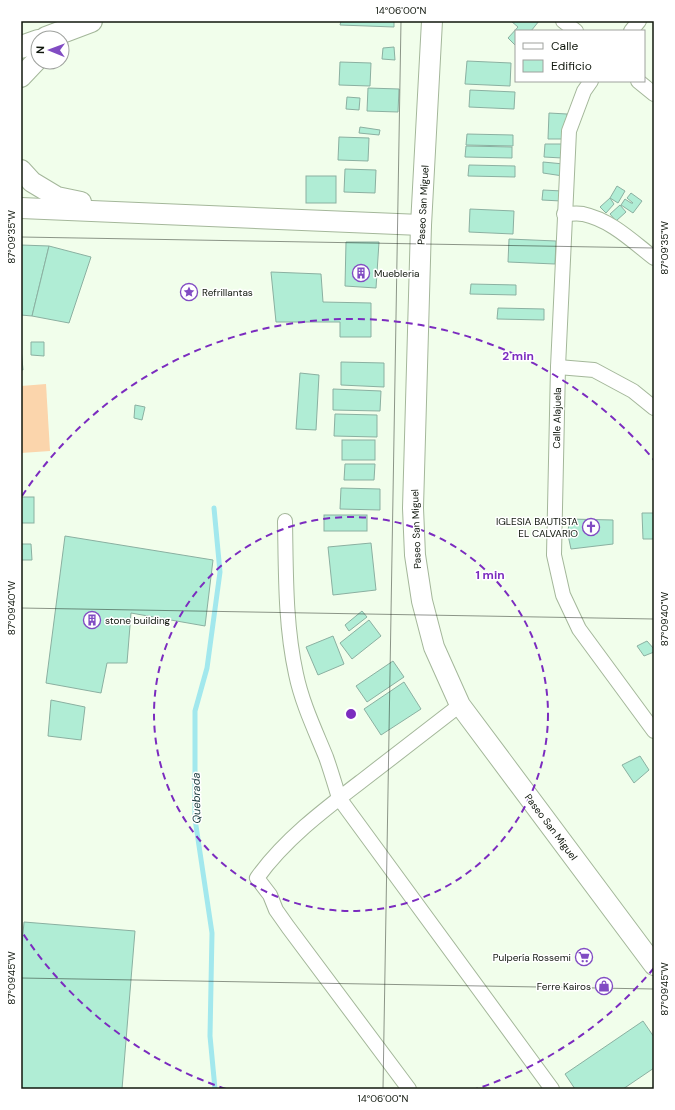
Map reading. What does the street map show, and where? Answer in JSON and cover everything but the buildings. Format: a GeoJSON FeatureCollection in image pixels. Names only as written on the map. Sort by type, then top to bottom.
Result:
{"type":"FeatureCollection","features":[{"type":"Feature","properties":{"kind":"highway"},"geometry":{"type":"LineString","coordinates":[[66,30],[87,22]]}},
{"type":"Feature","properties":{"kind":"street","name":"Paseo San Miguel"},"geometry":{"type":"LineString","coordinates":[[432,21],[421,225],[414,508],[415,555],[422,601],[434,648],[460,706],[654,965]]}},
{"type":"Feature","properties":{"kind":"street"},"geometry":{"type":"LineString","coordinates":[[563,21],[575,30]]}},
{"type":"Feature","properties":{"kind":"street"},"geometry":{"type":"LineString","coordinates":[[632,30],[639,21]]}},
{"type":"Feature","properties":{"kind":"street"},"geometry":{"type":"LineString","coordinates":[[70,34],[87,22]]}},
{"type":"Feature","properties":{"kind":"street"},"geometry":{"type":"LineString","coordinates":[[21,77],[30,67]]}},
{"type":"Feature","properties":{"kind":"street","name":"Calle Alajuela"},"geometry":{"type":"LineString","coordinates":[[590,82],[584,91],[569,131],[558,367],[554,555],[563,595],[579,630],[654,732]]}},
{"type":"Feature","properties":{"kind":"street"},"geometry":{"type":"LineString","coordinates":[[639,82],[654,94]]}},
{"type":"Feature","properties":{"kind":"street"},"geometry":{"type":"LineString","coordinates":[[21,170],[32,182],[57,197],[124,213]]}},
{"type":"Feature","properties":{"kind":"street"},"geometry":{"type":"LineString","coordinates":[[21,208],[421,225]]}},
{"type":"Feature","properties":{"kind":"street"},"geometry":{"type":"LineString","coordinates":[[564,214],[582,214],[600,220],[614,227],[654,258]]}},
{"type":"Feature","properties":{"kind":"street"},"geometry":{"type":"LineString","coordinates":[[558,367],[594,370],[633,391],[654,408]]}},
{"type":"Feature","properties":{"kind":"street"},"geometry":{"type":"LineString","coordinates":[[285,522],[287,595],[290,632],[296,674],[309,718],[326,759],[339,798],[552,1089]]}},
{"type":"Feature","properties":{"kind":"street"},"geometry":{"type":"LineString","coordinates":[[409,1089],[288,927],[276,910],[270,895],[256,878],[267,864],[293,837],[339,798],[460,706]]}},
{"type":"Feature","properties":{"kind":"shaded area"},"geometry":{"type":"Polygon","coordinates":[[[46,384],[50,451],[21,453],[21,386],[46,384]]]}},
{"type":"Feature","properties":{"kind":"waterway","name":"Quebrada"},"geometry":{"type":"LineString","coordinates":[[214,508],[220,572],[207,668],[195,711],[195,819],[212,933],[210,1036],[215,1089]]}},
{"type":"Feature","properties":{"kind":"place","name":"Muebleria"},"geometry":{"type":"Point","coordinates":[361,273]}},
{"type":"Feature","properties":{"kind":"place","name":"Refrillantas"},"geometry":{"type":"Point","coordinates":[189,292]}},
{"type":"Feature","properties":{"kind":"place","name":"IGLESIA BAUTISTA EL CALVARIO"},"geometry":{"type":"Point","coordinates":[591,527]}},
{"type":"Feature","properties":{"kind":"place","name":"stone building"},"geometry":{"type":"Point","coordinates":[92,620]}},
{"type":"Feature","properties":{"kind":"place","name":"Pulpería Rossemi"},"geometry":{"type":"Point","coordinates":[584,957]}},
{"type":"Feature","properties":{"kind":"place","name":"Ferre Kairos"},"geometry":{"type":"Point","coordinates":[604,986]}}]}
